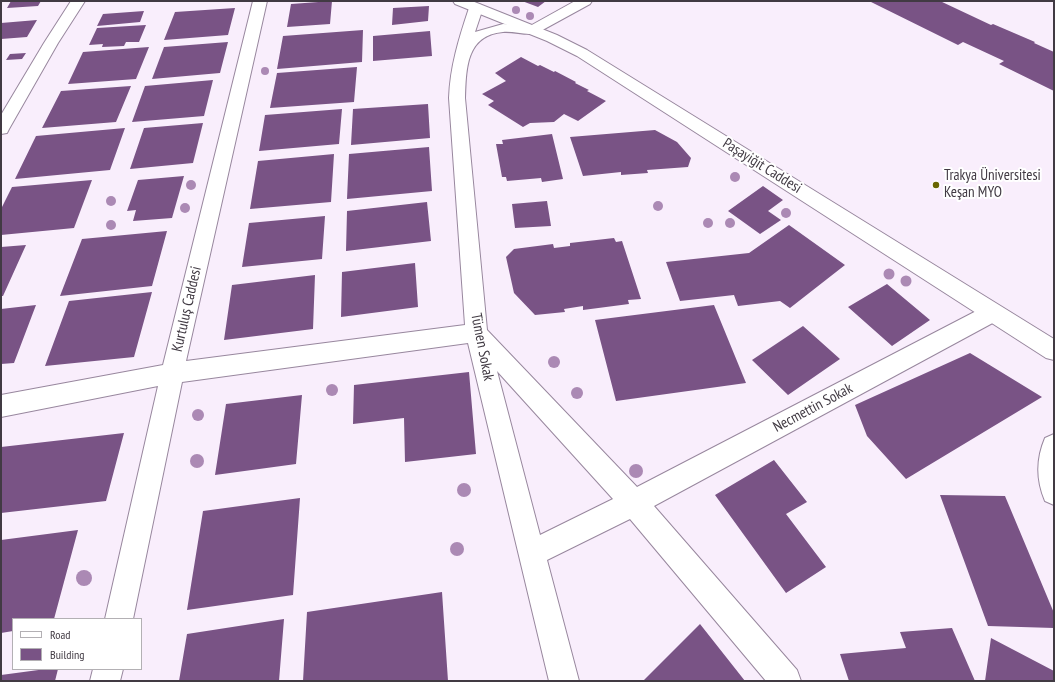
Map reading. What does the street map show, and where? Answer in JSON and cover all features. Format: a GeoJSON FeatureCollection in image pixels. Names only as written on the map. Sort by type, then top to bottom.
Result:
{"type":"FeatureCollection","features":[{"type":"Feature","properties":{"kind":"street"},"geometry":{"type":"LineString","coordinates":[[1,129],[51,43],[78,1]]}},
{"type":"Feature","properties":{"kind":"street","name":"Kurtuluş Caddesi"},"geometry":{"type":"LineString","coordinates":[[119,618],[172,373],[260,1]]}},
{"type":"Feature","properties":{"kind":"street"},"geometry":{"type":"LineString","coordinates":[[462,53],[468,43],[483,33],[503,28],[532,30],[585,1]]}},
{"type":"Feature","properties":{"kind":"street","name":"Paşayiğit Caddesi"},"geometry":{"type":"LineString","coordinates":[[468,4],[568,45],[604,66],[1054,351]]}},
{"type":"Feature","properties":{"kind":"street","name":"Tümen Sokak"},"geometry":{"type":"LineString","coordinates":[[468,4],[458,75],[457,98],[476,333],[564,681]]}},
{"type":"Feature","properties":{"kind":"street","name":"Necmettin Sokak"},"geometry":{"type":"LineString","coordinates":[[532,553],[634,503],[992,313]]}},
{"type":"Feature","properties":{"kind":"street"},"geometry":{"type":"LineString","coordinates":[[1,406],[172,373],[476,333],[634,503],[786,681]]}},
{"type":"Feature","properties":{"kind":"street"},"geometry":{"type":"LineString","coordinates":[[1054,446],[1050,460],[1050,474],[1054,492]]}},
{"type":"Feature","properties":{"kind":"street"},"geometry":{"type":"LineString","coordinates":[[105,681],[108,670]]}},
{"type":"Feature","properties":{"kind":"building"},"geometry":{"type":"Polygon","coordinates":[[[11,1],[41,1],[38,6],[7,8],[11,1]]]}},
{"type":"Feature","properties":{"kind":"building"},"geometry":{"type":"Polygon","coordinates":[[[332,1],[330,24],[287,27],[291,4],[332,1]]]}},
{"type":"Feature","properties":{"kind":"building"},"geometry":{"type":"Polygon","coordinates":[[[522,1],[546,1],[538,7],[522,1]]]}},
{"type":"Feature","properties":{"kind":"building"},"geometry":{"type":"Polygon","coordinates":[[[869,1],[940,1],[991,25],[993,24],[1035,42],[1034,43],[1054,52],[1054,91],[999,64],[1004,61],[963,42],[958,45],[869,1]]]}},
{"type":"Feature","properties":{"kind":"building"},"geometry":{"type":"Polygon","coordinates":[[[429,6],[428,21],[392,25],[393,8],[429,6]]]}},
{"type":"Feature","properties":{"kind":"building"},"geometry":{"type":"Polygon","coordinates":[[[235,8],[228,35],[164,40],[175,12],[235,8]]]}},
{"type":"Feature","properties":{"kind":"building"},"geometry":{"type":"Polygon","coordinates":[[[144,11],[140,22],[97,26],[103,14],[144,11]]]}},
{"type":"Feature","properties":{"kind":"building"},"geometry":{"type":"Polygon","coordinates":[[[37,20],[27,37],[1,39],[1,23],[37,20]]]}},
{"type":"Feature","properties":{"kind":"building"},"geometry":{"type":"Polygon","coordinates":[[[146,25],[139,42],[126,42],[124,46],[102,47],[103,44],[89,45],[97,28],[146,25]]]}},
{"type":"Feature","properties":{"kind":"building"},"geometry":{"type":"Polygon","coordinates":[[[363,30],[362,62],[277,69],[283,36],[363,30]]]}},
{"type":"Feature","properties":{"kind":"building"},"geometry":{"type":"Polygon","coordinates":[[[430,31],[432,56],[373,61],[373,36],[430,31]]]}},
{"type":"Feature","properties":{"kind":"building"},"geometry":{"type":"Polygon","coordinates":[[[228,42],[220,73],[152,79],[164,47],[228,42]]]}},
{"type":"Feature","properties":{"kind":"building"},"geometry":{"type":"Polygon","coordinates":[[[149,47],[136,79],[68,84],[83,52],[149,47]]]}},
{"type":"Feature","properties":{"kind":"building"},"geometry":{"type":"Polygon","coordinates":[[[26,53],[22,59],[6,60],[10,54],[26,53]]]}},
{"type":"Feature","properties":{"kind":"building"},"geometry":{"type":"Polygon","coordinates":[[[521,57],[538,66],[540,65],[554,72],[555,71],[606,101],[578,121],[564,114],[554,122],[530,123],[523,127],[488,105],[494,101],[482,94],[506,81],[495,73],[521,57]]]}},
{"type":"Feature","properties":{"kind":"building"},"geometry":{"type":"Polygon","coordinates":[[[357,67],[354,102],[270,108],[277,73],[357,67]]]}},
{"type":"Feature","properties":{"kind":"building"},"geometry":{"type":"Polygon","coordinates":[[[213,80],[204,116],[132,122],[145,86],[213,80]]]}},
{"type":"Feature","properties":{"kind":"building"},"geometry":{"type":"Polygon","coordinates":[[[131,86],[116,122],[42,128],[61,91],[131,86]]]}},
{"type":"Feature","properties":{"kind":"building"},"geometry":{"type":"Polygon","coordinates":[[[428,104],[430,138],[351,145],[353,109],[428,104]]]}},
{"type":"Feature","properties":{"kind":"building"},"geometry":{"type":"Polygon","coordinates":[[[342,109],[339,144],[259,151],[265,115],[342,109]]]}},
{"type":"Feature","properties":{"kind":"building"},"geometry":{"type":"Polygon","coordinates":[[[203,123],[193,163],[130,169],[144,128],[203,123]]]}},
{"type":"Feature","properties":{"kind":"building"},"geometry":{"type":"Polygon","coordinates":[[[125,128],[110,170],[15,179],[36,136],[125,128]]]}},
{"type":"Feature","properties":{"kind":"building"},"geometry":{"type":"Polygon","coordinates":[[[655,130],[677,142],[691,158],[688,167],[647,170],[648,173],[621,175],[621,172],[583,176],[570,137],[655,130]]]}},
{"type":"Feature","properties":{"kind":"building"},"geometry":{"type":"Polygon","coordinates":[[[552,134],[563,179],[542,182],[541,178],[507,181],[506,177],[502,177],[496,144],[503,144],[502,140],[552,134]]]}},
{"type":"Feature","properties":{"kind":"building"},"geometry":{"type":"Polygon","coordinates":[[[429,147],[432,191],[347,199],[349,154],[429,147]]]}},
{"type":"Feature","properties":{"kind":"building"},"geometry":{"type":"Polygon","coordinates":[[[334,154],[331,202],[250,209],[258,161],[334,154]]]}},
{"type":"Feature","properties":{"kind":"building"},"geometry":{"type":"Polygon","coordinates":[[[184,176],[172,218],[133,221],[136,210],[127,211],[138,180],[184,176]]]}},
{"type":"Feature","properties":{"kind":"building"},"geometry":{"type":"Polygon","coordinates":[[[92,180],[74,228],[1,235],[1,209],[12,187],[92,180]]]}},
{"type":"Feature","properties":{"kind":"building"},"geometry":{"type":"Polygon","coordinates":[[[763,186],[783,200],[768,211],[781,220],[760,234],[728,211],[763,186]]]}},
{"type":"Feature","properties":{"kind":"building"},"geometry":{"type":"Polygon","coordinates":[[[547,201],[551,226],[515,228],[512,204],[547,201]]]}},
{"type":"Feature","properties":{"kind":"building"},"geometry":{"type":"Polygon","coordinates":[[[427,202],[431,241],[346,251],[347,211],[427,202]]]}},
{"type":"Feature","properties":{"kind":"building"},"geometry":{"type":"Polygon","coordinates":[[[325,216],[322,259],[242,267],[249,223],[325,216]]]}},
{"type":"Feature","properties":{"kind":"building"},"geometry":{"type":"Polygon","coordinates":[[[789,225],[845,265],[790,308],[780,301],[738,306],[734,295],[680,301],[666,262],[749,253],[789,225]]]}},
{"type":"Feature","properties":{"kind":"building"},"geometry":{"type":"Polygon","coordinates":[[[167,231],[152,286],[60,296],[82,239],[167,231]]]}},
{"type":"Feature","properties":{"kind":"building"},"geometry":{"type":"Polygon","coordinates":[[[614,238],[616,242],[622,241],[641,299],[628,300],[629,304],[583,310],[583,306],[564,309],[565,312],[535,315],[514,293],[506,257],[514,249],[553,244],[554,248],[570,246],[570,243],[614,238]]]}},
{"type":"Feature","properties":{"kind":"building"},"geometry":{"type":"Polygon","coordinates":[[[26,245],[3,296],[1,296],[1,247],[26,245]]]}},
{"type":"Feature","properties":{"kind":"building"},"geometry":{"type":"Polygon","coordinates":[[[415,263],[418,307],[341,317],[342,272],[415,263]]]}},
{"type":"Feature","properties":{"kind":"building"},"geometry":{"type":"Polygon","coordinates":[[[315,275],[313,329],[224,340],[232,285],[315,275]]]}},
{"type":"Feature","properties":{"kind":"building"},"geometry":{"type":"Polygon","coordinates":[[[887,284],[930,320],[892,346],[848,307],[887,284]]]}},
{"type":"Feature","properties":{"kind":"building"},"geometry":{"type":"Polygon","coordinates":[[[152,292],[134,357],[45,366],[69,301],[152,292]]]}},
{"type":"Feature","properties":{"kind":"building"},"geometry":{"type":"Polygon","coordinates":[[[36,305],[14,363],[1,364],[1,309],[36,305]]]}},
{"type":"Feature","properties":{"kind":"building"},"geometry":{"type":"Polygon","coordinates":[[[714,305],[746,383],[616,401],[595,320],[714,305]]]}},
{"type":"Feature","properties":{"kind":"building"},"geometry":{"type":"Polygon","coordinates":[[[803,326],[840,359],[788,395],[752,360],[803,326]]]}},
{"type":"Feature","properties":{"kind":"building"},"geometry":{"type":"Polygon","coordinates":[[[970,353],[1042,397],[906,479],[867,436],[855,405],[970,353]]]}},
{"type":"Feature","properties":{"kind":"building"},"geometry":{"type":"Polygon","coordinates":[[[469,372],[476,454],[405,462],[404,418],[353,424],[354,385],[469,372]]]}},
{"type":"Feature","properties":{"kind":"building"},"geometry":{"type":"Polygon","coordinates":[[[302,395],[296,464],[215,475],[226,404],[302,395]]]}},
{"type":"Feature","properties":{"kind":"building"},"geometry":{"type":"Polygon","coordinates":[[[124,433],[106,501],[1,513],[1,447],[124,433]]]}},
{"type":"Feature","properties":{"kind":"building"},"geometry":{"type":"Polygon","coordinates":[[[774,460],[807,502],[786,514],[826,567],[786,593],[715,495],[774,460]]]}},
{"type":"Feature","properties":{"kind":"building"},"geometry":{"type":"Polygon","coordinates":[[[940,495],[1005,496],[1054,613],[1054,628],[988,626],[940,495]]]}},
{"type":"Feature","properties":{"kind":"building"},"geometry":{"type":"Polygon","coordinates":[[[300,498],[293,595],[187,610],[203,511],[300,498]]]}},
{"type":"Feature","properties":{"kind":"building"},"geometry":{"type":"Polygon","coordinates":[[[78,530],[54,618],[12,618],[12,631],[1,633],[1,540],[78,530]]]}},
{"type":"Feature","properties":{"kind":"building"},"geometry":{"type":"Polygon","coordinates":[[[442,592],[448,681],[303,681],[307,612],[442,592]]]}},
{"type":"Feature","properties":{"kind":"building"},"geometry":{"type":"Polygon","coordinates":[[[284,619],[279,681],[179,681],[187,634],[284,619]]]}},
{"type":"Feature","properties":{"kind":"building"},"geometry":{"type":"Polygon","coordinates":[[[700,624],[745,681],[643,681],[700,624]]]}},
{"type":"Feature","properties":{"kind":"building"},"geometry":{"type":"Polygon","coordinates":[[[952,628],[975,681],[849,681],[840,654],[906,648],[900,632],[952,628]]]}},
{"type":"Feature","properties":{"kind":"building"},"geometry":{"type":"Polygon","coordinates":[[[991,638],[1054,671],[1054,681],[985,681],[991,638]]]}},
{"type":"Feature","properties":{"kind":"building"},"geometry":{"type":"Polygon","coordinates":[[[38,670],[58,670],[55,681],[1,681],[1,675],[38,670]]]}},
{"type":"Feature","properties":{"kind":"place","name":"Trakya Üniversitesi Keşan MYO"},"geometry":{"type":"Point","coordinates":[936,185]}}]}
